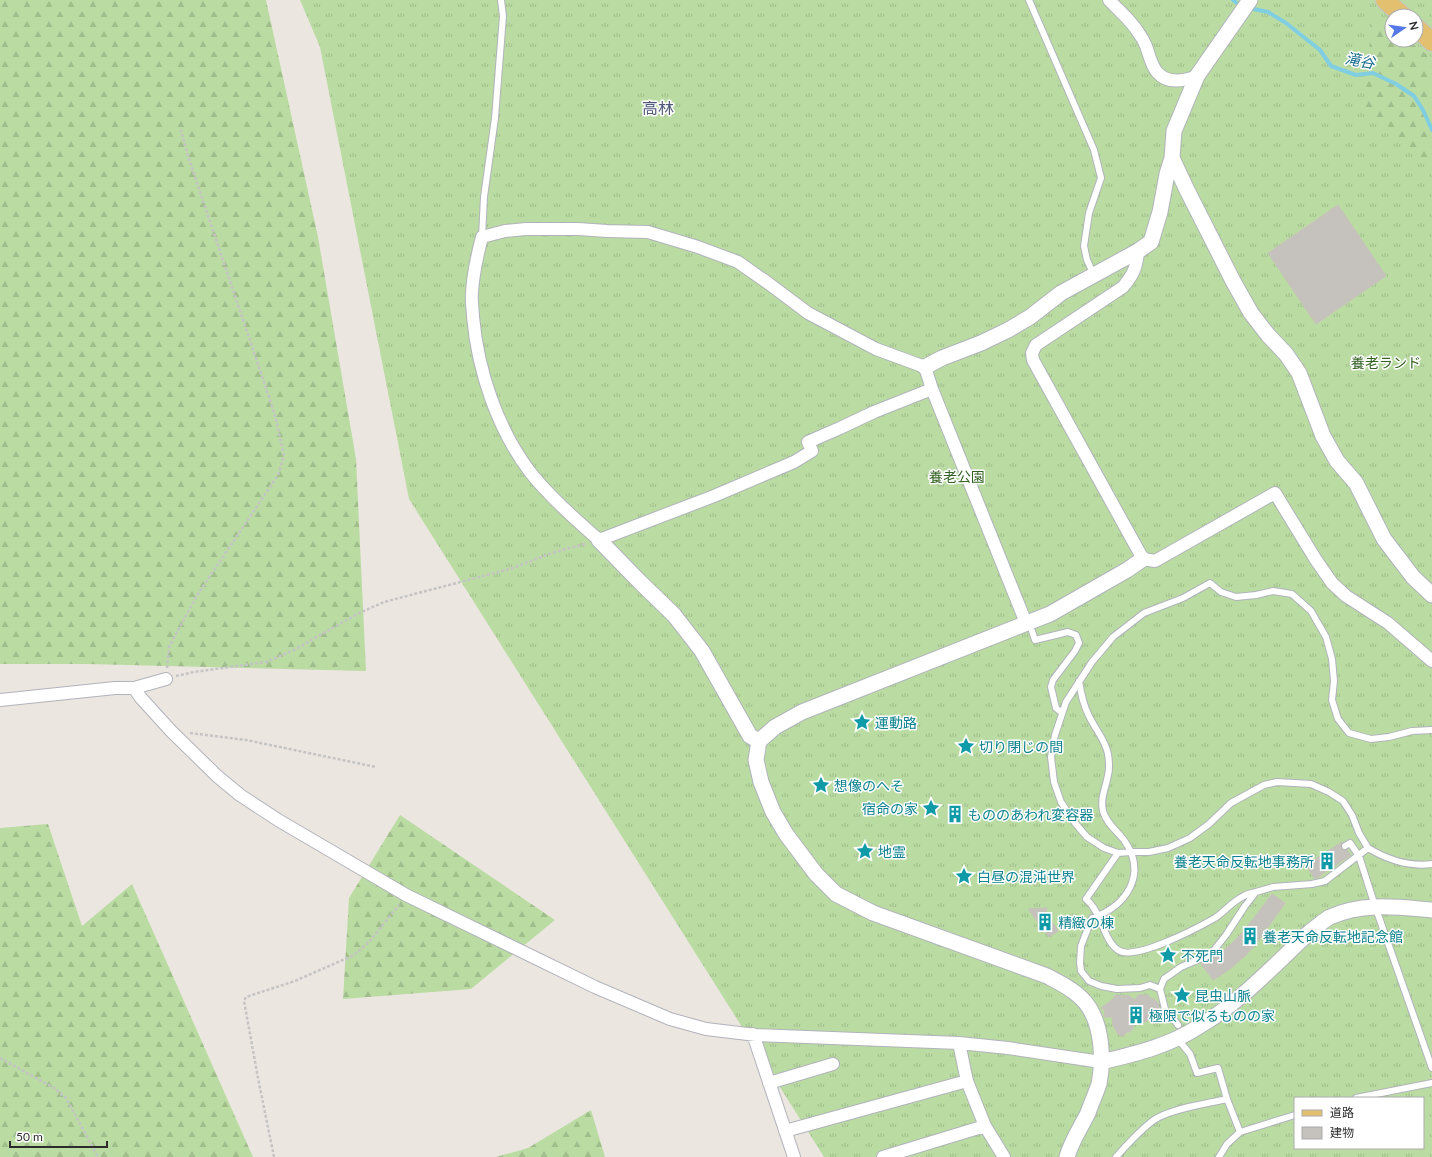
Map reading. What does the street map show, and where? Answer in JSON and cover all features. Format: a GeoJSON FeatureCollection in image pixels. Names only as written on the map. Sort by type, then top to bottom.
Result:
{"type":"FeatureCollection","features":[{"type":"Feature","properties":{"kind":"main road"},"geometry":{"type":"LineString","coordinates":[[1385,0],[1394,8]]}},
{"type":"Feature","properties":{"kind":"main road"},"geometry":{"type":"LineString","coordinates":[[1424,34],[1432,42]]}},
{"type":"Feature","properties":{"kind":"street"},"geometry":{"type":"LineString","coordinates":[[1109,0],[1126,15],[1146,44],[1151,62],[1156,72],[1164,77],[1176,81],[1187,80],[1197,76]]}},
{"type":"Feature","properties":{"kind":"street"},"geometry":{"type":"LineString","coordinates":[[759,741],[750,736],[702,651],[674,615],[599,540],[554,500],[530,471],[509,441],[494,405],[483,372],[475,338],[472,295],[475,263],[482,237],[505,231],[526,229],[578,229],[648,232],[698,247],[738,262],[768,282],[808,313],[876,349],[925,367],[942,358],[981,343],[1008,330],[1061,293],[1138,251],[1151,242],[1160,212],[1167,174],[1172,158],[1174,131],[1197,76],[1250,0]]}},
{"type":"Feature","properties":{"kind":"street"},"geometry":{"type":"LineString","coordinates":[[1172,158],[1232,281],[1251,313],[1268,335],[1286,354],[1298,372],[1324,436],[1337,461],[1356,483],[1384,539],[1413,577],[1432,595]]}},
{"type":"Feature","properties":{"kind":"street"},"geometry":{"type":"LineString","coordinates":[[1138,251],[1137,265],[1123,287],[1036,345],[1032,352],[1033,360],[1143,559]]}},
{"type":"Feature","properties":{"kind":"street"},"geometry":{"type":"LineString","coordinates":[[925,367],[932,389],[1029,627]]}},
{"type":"Feature","properties":{"kind":"street"},"geometry":{"type":"LineString","coordinates":[[599,540],[714,496],[794,462],[812,451],[808,442],[874,412],[932,389]]}},
{"type":"Feature","properties":{"kind":"street"},"geometry":{"type":"LineString","coordinates":[[1067,1157],[1087,1114],[1098,1084],[1101,1062],[1100,1036],[1096,1019],[1085,1002],[1068,988],[1047,976],[873,913],[836,894],[816,874],[786,834],[773,812],[761,782],[756,760],[759,741],[775,727],[802,712],[1029,627],[1127,570],[1143,559],[1155,561],[1275,493],[1316,560],[1332,583],[1346,596],[1388,623],[1432,662]]}},
{"type":"Feature","properties":{"kind":"street"},"geometry":{"type":"LineString","coordinates":[[0,700],[115,688],[134,688],[166,678]]}},
{"type":"Feature","properties":{"kind":"street"},"geometry":{"type":"LineString","coordinates":[[134,688],[141,698],[171,730],[217,776],[240,795],[278,820],[406,895],[595,987],[670,1019],[706,1029],[753,1034],[960,1043],[1008,1048],[1101,1062],[1133,1054],[1177,1032],[1197,1028],[1218,1015],[1312,930],[1329,918],[1353,909],[1375,906],[1432,910]]}},
{"type":"Feature","properties":{"kind":"street"},"geometry":{"type":"LineString","coordinates":[[753,1034],[794,1157]]}},
{"type":"Feature","properties":{"kind":"street"},"geometry":{"type":"LineString","coordinates":[[960,1043],[967,1081],[985,1126],[1004,1157]]}},
{"type":"Feature","properties":{"kind":"street"},"geometry":{"type":"LineString","coordinates":[[769,1083],[833,1064]]}},
{"type":"Feature","properties":{"kind":"street"},"geometry":{"type":"LineString","coordinates":[[785,1131],[967,1081]]}},
{"type":"Feature","properties":{"kind":"street"},"geometry":{"type":"LineString","coordinates":[[883,1157],[985,1126]]}},
{"type":"Feature","properties":{"kind":"lane"},"geometry":{"type":"LineString","coordinates":[[482,237],[484,197],[495,118],[504,16],[501,0]]}},
{"type":"Feature","properties":{"kind":"lane"},"geometry":{"type":"LineString","coordinates":[[1029,0],[1094,150],[1101,178],[1089,213],[1084,246],[1087,260],[1094,275]]}},
{"type":"Feature","properties":{"kind":"lane"},"geometry":{"type":"LineString","coordinates":[[1432,730],[1412,731],[1389,737],[1371,739],[1349,733],[1338,719],[1332,700],[1334,681],[1332,658],[1326,637],[1311,611],[1292,594],[1273,591],[1236,597],[1221,592],[1210,583],[1183,598],[1144,613],[1113,637],[1092,662],[1066,702],[1055,735],[1051,757],[1054,782],[1062,802],[1075,823],[1087,837],[1104,848],[1118,854],[1130,852],[1149,852],[1168,848],[1190,838],[1209,824],[1231,803],[1264,784],[1276,782],[1311,784],[1329,792],[1343,801],[1352,814],[1359,833],[1368,848],[1404,864],[1432,864]]}},
{"type":"Feature","properties":{"kind":"lane"},"geometry":{"type":"LineString","coordinates":[[1029,627],[1035,640],[1068,632],[1076,635],[1079,642],[1075,651],[1053,680],[1051,687],[1056,708],[1062,713]]}},
{"type":"Feature","properties":{"kind":"lane"},"geometry":{"type":"LineString","coordinates":[[1080,680],[1081,695],[1089,717],[1104,740],[1109,762],[1109,773],[1102,798],[1103,810],[1106,817],[1125,841],[1133,859],[1135,877],[1131,887],[1109,911],[1092,918],[1081,946],[1081,971],[1088,981],[1101,986],[1117,989],[1140,988],[1150,985],[1160,989]]}},
{"type":"Feature","properties":{"kind":"lane"},"geometry":{"type":"LineString","coordinates":[[1345,846],[1350,843],[1359,856],[1432,1068]]}},
{"type":"Feature","properties":{"kind":"lane"},"geometry":{"type":"LineString","coordinates":[[1118,854],[1086,899],[1091,903],[1112,944],[1119,951],[1125,953],[1143,951],[1200,926],[1216,917],[1242,896],[1273,886],[1312,884],[1325,881],[1368,848]]}},
{"type":"Feature","properties":{"kind":"lane"},"geometry":{"type":"LineString","coordinates":[[1342,868],[1340,865],[1349,859],[1348,857]]}},
{"type":"Feature","properties":{"kind":"lane"},"geometry":{"type":"LineString","coordinates":[[1240,1132],[1227,1099],[1218,1068],[1197,1073],[1190,1054],[1177,1032],[1175,1021],[1166,1013],[1160,989],[1164,979],[1181,967],[1211,954],[1256,892]]}},
{"type":"Feature","properties":{"kind":"lane"},"geometry":{"type":"LineString","coordinates":[[1361,1097],[1432,1083]]}},
{"type":"Feature","properties":{"kind":"lane"},"geometry":{"type":"LineString","coordinates":[[1116,1157],[1135,1137],[1158,1117],[1188,1107],[1227,1099]]}},
{"type":"Feature","properties":{"kind":"lane"},"geometry":{"type":"LineString","coordinates":[[1219,1157],[1227,1144],[1240,1132],[1294,1115]]}},
{"type":"Feature","properties":{"kind":"path"},"geometry":{"type":"LineString","coordinates":[[181,130],[190,163],[275,415],[284,456],[278,475],[196,597],[179,628],[169,647],[166,678],[194,672],[266,662],[294,650],[357,614],[384,602],[510,569],[555,552],[599,540]]}},
{"type":"Feature","properties":{"kind":"path"},"geometry":{"type":"LineString","coordinates":[[171,730],[246,740],[376,767]]}},
{"type":"Feature","properties":{"kind":"path"},"geometry":{"type":"LineString","coordinates":[[274,1157],[248,1024],[244,1001],[246,997],[295,981],[354,955],[369,942],[406,895]]}},
{"type":"Feature","properties":{"kind":"path"},"geometry":{"type":"LineString","coordinates":[[0,1058],[54,1088],[66,1098],[98,1157]]}},
{"type":"Feature","properties":{"kind":"green space"},"geometry":{"type":"Polygon","coordinates":[[[0,0],[266,0],[318,237],[356,459],[366,671],[88,664],[0,664],[0,0]]]}},
{"type":"Feature","properties":{"kind":"green space","name":"養老公園"},"geometry":{"type":"Polygon","coordinates":[[[300,0],[1432,0],[1432,1157],[824,1157],[409,499],[320,47],[300,0]]]}},
{"type":"Feature","properties":{"kind":"green space"},"geometry":{"type":"Polygon","coordinates":[[[1372,15],[1384,23],[1384,48],[1418,48],[1432,58],[1432,165],[1364,114],[1372,15]]]}},
{"type":"Feature","properties":{"kind":"green space"},"geometry":{"type":"Polygon","coordinates":[[[400,815],[555,920],[471,989],[343,999],[349,898],[400,815]]]}},
{"type":"Feature","properties":{"kind":"green space"},"geometry":{"type":"Polygon","coordinates":[[[48,824],[82,926],[132,884],[253,1157],[0,1157],[0,828],[48,824]]]}},
{"type":"Feature","properties":{"kind":"green space"},"geometry":{"type":"Polygon","coordinates":[[[591,1110],[605,1157],[496,1157],[528,1148],[591,1110]]]}},
{"type":"Feature","properties":{"kind":"building"},"geometry":{"type":"Polygon","coordinates":[[[1338,205],[1386,276],[1316,324],[1268,253],[1338,205]]]}},
{"type":"Feature","properties":{"kind":"building","name":"養老天命反転地事務所"},"geometry":{"type":"Polygon","coordinates":[[[1342,842],[1341,849],[1347,850],[1351,855],[1315,879],[1306,865],[1342,842]]]}},
{"type":"Feature","properties":{"kind":"building","name":"養老天命反転地記念館"},"geometry":{"type":"Polygon","coordinates":[[[1272,894],[1285,903],[1259,940],[1246,955],[1230,969],[1213,980],[1201,964],[1213,958],[1230,945],[1243,932],[1272,894]]]}},
{"type":"Feature","properties":{"kind":"building","name":"精緻の棟"},"geometry":{"type":"Polygon","coordinates":[[[1047,908],[1046,913],[1058,931],[1049,937],[1028,909],[1047,908]]]}},
{"type":"Feature","properties":{"kind":"building","name":"極限で似るものの家"},"geometry":{"type":"Polygon","coordinates":[[[1115,995],[1128,995],[1135,1000],[1138,995],[1148,995],[1158,1003],[1161,1015],[1154,1016],[1156,1024],[1148,1020],[1146,1022],[1137,1021],[1130,1032],[1127,1032],[1122,1037],[1117,1033],[1113,1025],[1112,1017],[1104,1017],[1105,1010],[1101,1008],[1114,998],[1115,995]]]}},
{"type":"Feature","properties":{"kind":"waterway","name":"滝谷"},"geometry":{"type":"LineString","coordinates":[[1233,0],[1239,5],[1243,6]]}},
{"type":"Feature","properties":{"kind":"waterway","name":"滝谷"},"geometry":{"type":"LineString","coordinates":[[1249,8],[1268,12],[1286,23],[1320,50],[1331,66],[1356,75],[1373,73],[1396,84],[1414,96],[1423,110],[1432,130]]}},
{"type":"Feature","properties":{"kind":"place","name":"運動路"},"geometry":{"type":"Point","coordinates":[862,722]}},
{"type":"Feature","properties":{"kind":"place","name":"切り閉じの間"},"geometry":{"type":"Point","coordinates":[966,746]}},
{"type":"Feature","properties":{"kind":"place","name":"想像のへそ"},"geometry":{"type":"Point","coordinates":[821,785]}},
{"type":"Feature","properties":{"kind":"place","name":"宿命の家"},"geometry":{"type":"Point","coordinates":[931,808]}},
{"type":"Feature","properties":{"kind":"place","name":"もののあわれ変容器"},"geometry":{"type":"Point","coordinates":[955,814]}},
{"type":"Feature","properties":{"kind":"place","name":"地霊"},"geometry":{"type":"Point","coordinates":[865,851]}},
{"type":"Feature","properties":{"kind":"place","name":"養老天命反転地事務所"},"geometry":{"type":"Point","coordinates":[1327,861]}},
{"type":"Feature","properties":{"kind":"place","name":"白昼の混沌世界"},"geometry":{"type":"Point","coordinates":[964,876]}},
{"type":"Feature","properties":{"kind":"place","name":"精緻の棟"},"geometry":{"type":"Point","coordinates":[1045,922]}},
{"type":"Feature","properties":{"kind":"place","name":"養老天命反転地記念館"},"geometry":{"type":"Point","coordinates":[1250,936]}},
{"type":"Feature","properties":{"kind":"place","name":"不死門"},"geometry":{"type":"Point","coordinates":[1168,955]}},
{"type":"Feature","properties":{"kind":"place","name":"昆虫山脈"},"geometry":{"type":"Point","coordinates":[1182,995]}},
{"type":"Feature","properties":{"kind":"place","name":"極限で似るものの家"},"geometry":{"type":"Point","coordinates":[1136,1015]}},
{"type":"Feature","properties":{"kind":"district","name":"高林"},"geometry":{"type":"Point","coordinates":[658,107]}},
{"type":"Feature","properties":{"kind":"park label","name":"養老ランド"},"geometry":{"type":"Point","coordinates":[1386,362]}}]}
